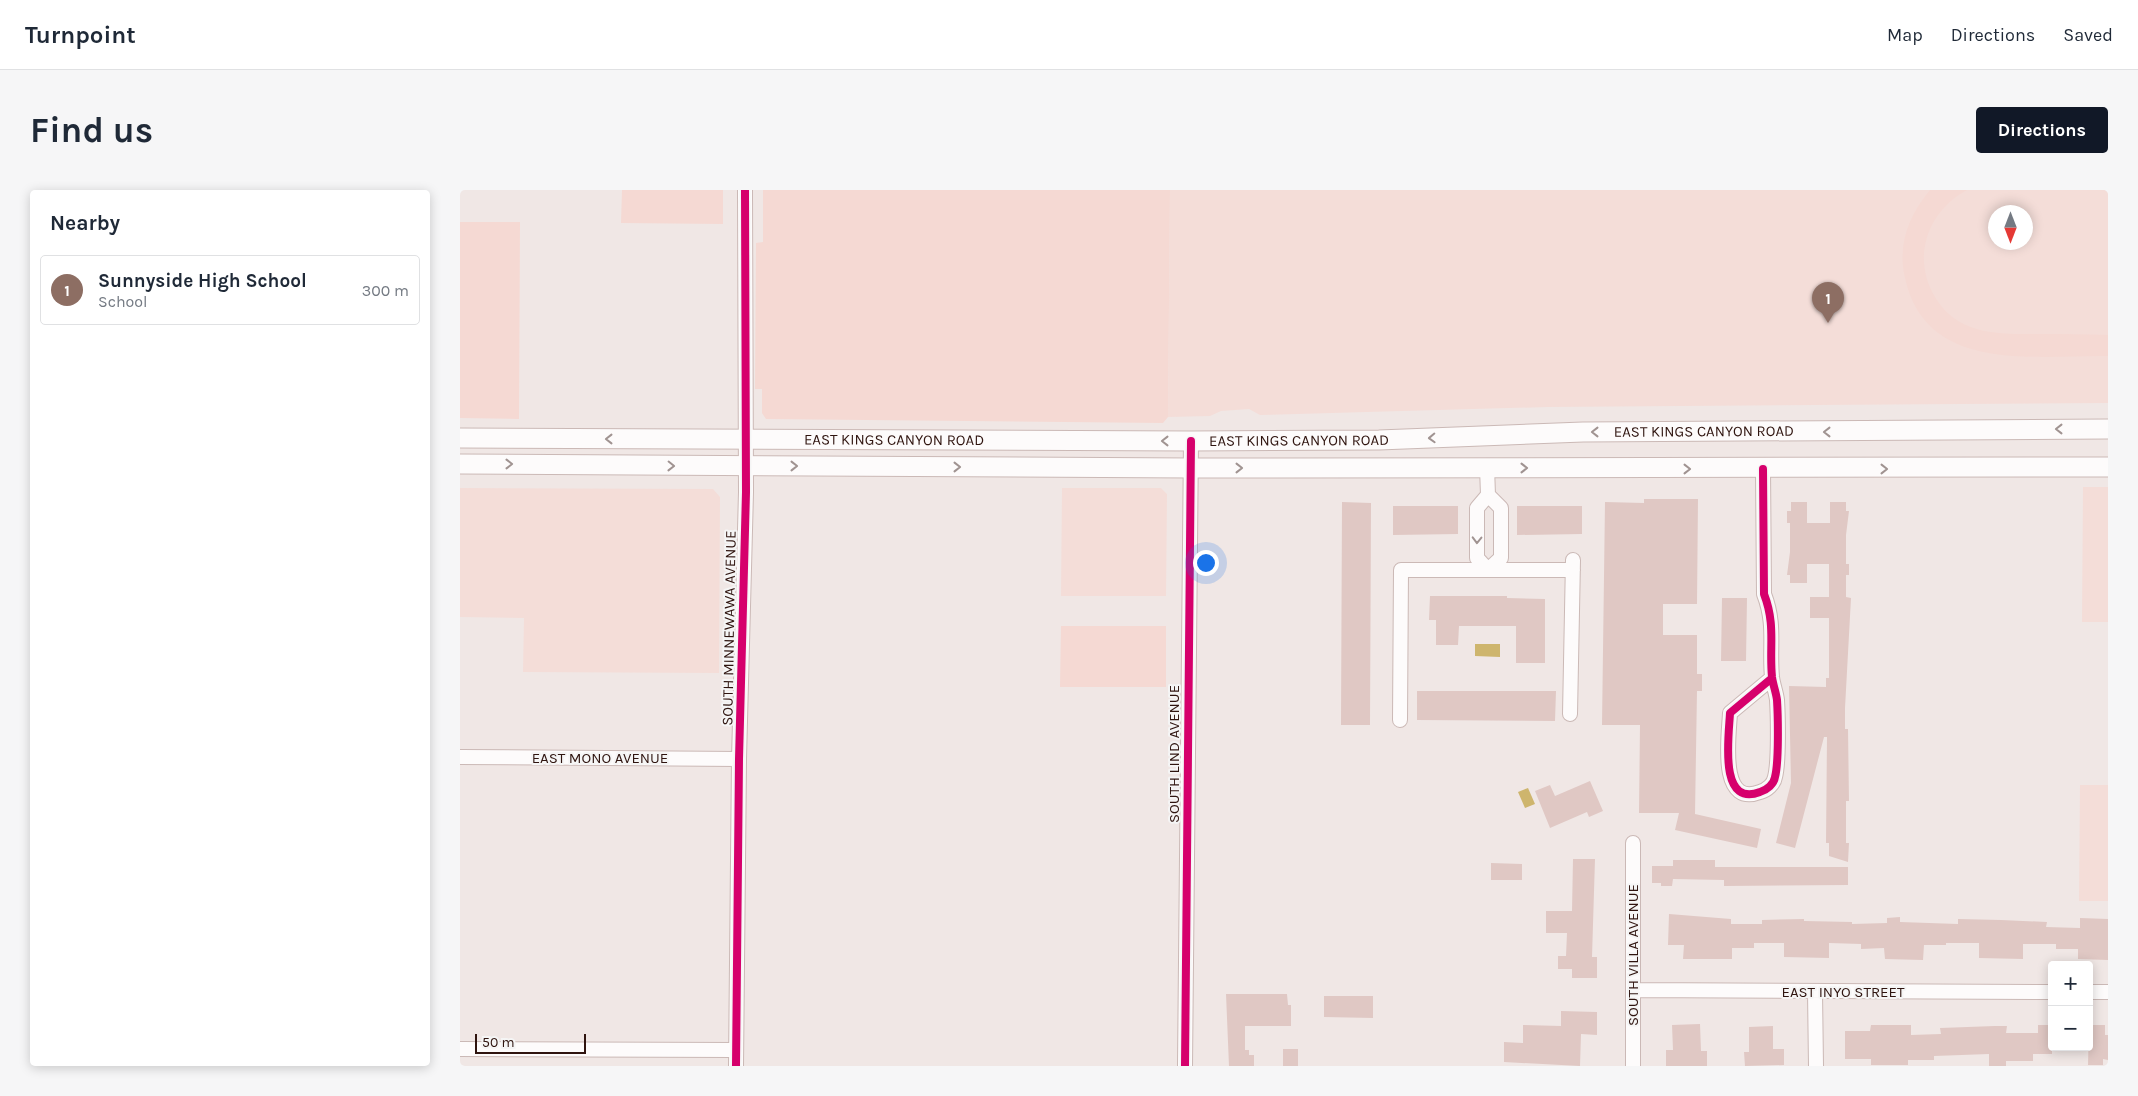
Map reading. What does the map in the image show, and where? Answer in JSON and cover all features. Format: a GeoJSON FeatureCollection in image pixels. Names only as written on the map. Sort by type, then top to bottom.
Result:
{"type":"FeatureCollection","features":[{"type":"Feature","properties":{"kind":"main road","name":"EAST KINGS CANYON ROAD"},"geometry":{"type":"LineString","coordinates":[[460,438],[1379,440],[1583,432],[2108,429]]}},
{"type":"Feature","properties":{"kind":"main road","name":"EAST KINGS CANYON ROAD"},"geometry":{"type":"LineString","coordinates":[[460,464],[1191,468],[1488,467],[1763,469],[2108,467]]}},
{"type":"Feature","properties":{"kind":"street","name":"SOUTH MINNEWAWA AVENUE"},"geometry":{"type":"LineString","coordinates":[[736,1066],[739,759],[746,466],[745,190]]}},
{"type":"Feature","properties":{"kind":"street","name":"SOUTH LIND AVENUE"},"geometry":{"type":"LineString","coordinates":[[1185,1066],[1191,441]]}},
{"type":"Feature","properties":{"kind":"street"},"geometry":{"type":"LineString","coordinates":[[1488,467],[1488,495],[1477,508],[1477,558],[1488,570]]}},
{"type":"Feature","properties":{"kind":"street"},"geometry":{"type":"LineString","coordinates":[[1763,469],[1764,594],[1771,613],[1772,678],[1777,698],[1775,778],[1768,789],[1757,793],[1742,793],[1735,788],[1729,777],[1730,713],[1772,678]]}},
{"type":"Feature","properties":{"kind":"street"},"geometry":{"type":"LineString","coordinates":[[1488,495],[1501,508],[1501,558],[1488,570]]}},
{"type":"Feature","properties":{"kind":"street"},"geometry":{"type":"LineString","coordinates":[[1400,720],[1402,570],[1488,570],[1573,565],[1570,714]]}},
{"type":"Feature","properties":{"kind":"street","name":"EAST MONO AVENUE"},"geometry":{"type":"LineString","coordinates":[[460,758],[739,759]]}},
{"type":"Feature","properties":{"kind":"street","name":"SOUTH VILLA AVENUE"},"geometry":{"type":"LineString","coordinates":[[1633,844],[1633,1066]]}},
{"type":"Feature","properties":{"kind":"street","name":"EAST INYO STREET"},"geometry":{"type":"LineString","coordinates":[[1634,990],[2048,992]]}},
{"type":"Feature","properties":{"kind":"street"},"geometry":{"type":"LineString","coordinates":[[1815,992],[1816,1066]]}},
{"type":"Feature","properties":{"kind":"street"},"geometry":{"type":"LineString","coordinates":[[2093,992],[2108,992]]}},
{"type":"Feature","properties":{"kind":"street"},"geometry":{"type":"LineString","coordinates":[[460,1049],[736,1050]]}},
{"type":"Feature","properties":{"kind":"shaded area"},"geometry":{"type":"Polygon","coordinates":[[[622,190],[723,190],[723,224],[621,223],[622,190]]]}},
{"type":"Feature","properties":{"kind":"shaded area"},"geometry":{"type":"Polygon","coordinates":[[[763,190],[1170,190],[1168,417],[1163,423],[766,419],[762,413],[762,389],[755,389],[756,243],[763,242],[763,190]]]}},
{"type":"Feature","properties":{"kind":"shaded area"},"geometry":{"type":"Polygon","coordinates":[[[1170,190],[2108,190],[2108,403],[1548,407],[1260,415],[1249,409],[1221,411],[1210,416],[1168,417],[1170,190]]]}},
{"type":"Feature","properties":{"kind":"shaded area"},"geometry":{"type":"Polygon","coordinates":[[[1930,190],[1967,190],[1950,202],[1937,216],[1928,233],[1924,253],[1926,276],[1932,292],[1944,310],[1968,326],[1995,333],[2108,335],[2108,356],[2048,357],[1987,353],[1959,345],[1935,331],[1917,309],[1905,278],[1903,266],[1904,242],[1907,231],[1916,210],[1930,190]]]}},
{"type":"Feature","properties":{"kind":"shaded area"},"geometry":{"type":"Polygon","coordinates":[[[460,222],[520,222],[519,419],[460,418],[460,222]]]}},
{"type":"Feature","properties":{"kind":"shaded area"},"geometry":{"type":"Polygon","coordinates":[[[2083,487],[2108,487],[2108,622],[2082,622],[2083,487]]]}},
{"type":"Feature","properties":{"kind":"shaded area"},"geometry":{"type":"Polygon","coordinates":[[[460,488],[713,489],[720,497],[719,673],[523,672],[524,618],[460,617],[460,488]]]}},
{"type":"Feature","properties":{"kind":"shaded area"},"geometry":{"type":"Polygon","coordinates":[[[1062,488],[1161,488],[1167,494],[1166,596],[1061,596],[1062,488]]]}},
{"type":"Feature","properties":{"kind":"shaded area"},"geometry":{"type":"Polygon","coordinates":[[[1061,626],[1166,626],[1166,687],[1060,687],[1061,626]]]}},
{"type":"Feature","properties":{"kind":"shaded area"},"geometry":{"type":"Polygon","coordinates":[[[1475,644],[1500,644],[1500,657],[1475,656],[1475,644]]]}},
{"type":"Feature","properties":{"kind":"shaded area"},"geometry":{"type":"Polygon","coordinates":[[[2080,785],[2108,785],[2108,901],[2079,901],[2080,785]]]}},
{"type":"Feature","properties":{"kind":"shaded area"},"geometry":{"type":"Polygon","coordinates":[[[1528,788],[1535,804],[1525,808],[1518,792],[1528,788]]]}},
{"type":"Feature","properties":{"kind":"building"},"geometry":{"type":"Polygon","coordinates":[[[1644,499],[1698,499],[1697,604],[1663,604],[1663,635],[1697,635],[1697,674],[1702,674],[1702,691],[1697,691],[1695,814],[1761,829],[1757,848],[1675,830],[1679,813],[1639,813],[1640,725],[1602,725],[1605,502],[1644,503],[1644,499]]]}},
{"type":"Feature","properties":{"kind":"building"},"geometry":{"type":"Polygon","coordinates":[[[1342,502],[1371,503],[1370,725],[1341,725],[1342,502]]]}},
{"type":"Feature","properties":{"kind":"building"},"geometry":{"type":"Polygon","coordinates":[[[1791,502],[1807,502],[1807,523],[1830,523],[1830,502],[1846,502],[1846,511],[1849,511],[1846,535],[1846,564],[1849,564],[1849,575],[1846,575],[1846,597],[1851,598],[1845,708],[1845,729],[1848,729],[1849,801],[1846,801],[1846,843],[1849,843],[1848,862],[1829,856],[1829,843],[1826,843],[1827,737],[1824,737],[1795,848],[1776,843],[1791,783],[1789,686],[1826,687],[1826,678],[1829,678],[1829,618],[1810,618],[1810,597],[1829,597],[1829,564],[1807,564],[1807,583],[1790,583],[1790,575],[1787,575],[1790,552],[1790,523],[1787,523],[1787,511],[1791,511],[1791,502]]]}},
{"type":"Feature","properties":{"kind":"building"},"geometry":{"type":"Polygon","coordinates":[[[1393,506],[1458,506],[1458,534],[1393,535],[1393,506]]]}},
{"type":"Feature","properties":{"kind":"building"},"geometry":{"type":"Polygon","coordinates":[[[1517,506],[1582,506],[1582,534],[1517,535],[1517,506]]]}},
{"type":"Feature","properties":{"kind":"building"},"geometry":{"type":"Polygon","coordinates":[[[1430,596],[1507,596],[1507,598],[1545,599],[1545,663],[1516,663],[1516,626],[1459,626],[1458,645],[1436,645],[1436,620],[1429,620],[1430,596]]]}},
{"type":"Feature","properties":{"kind":"building"},"geometry":{"type":"Polygon","coordinates":[[[1722,598],[1747,598],[1746,661],[1721,661],[1722,598]]]}},
{"type":"Feature","properties":{"kind":"building"},"geometry":{"type":"Polygon","coordinates":[[[1417,691],[1556,691],[1555,721],[1417,720],[1417,691]]]}},
{"type":"Feature","properties":{"kind":"building"},"geometry":{"type":"Polygon","coordinates":[[[1590,781],[1603,811],[1589,817],[1587,812],[1550,828],[1535,791],[1550,785],[1555,796],[1590,781]]]}},
{"type":"Feature","properties":{"kind":"building"},"geometry":{"type":"Polygon","coordinates":[[[1573,859],[1595,859],[1592,957],[1597,957],[1597,978],[1572,978],[1572,969],[1558,969],[1558,956],[1566,956],[1567,933],[1546,933],[1546,911],[1572,911],[1573,859]]]}},
{"type":"Feature","properties":{"kind":"building"},"geometry":{"type":"Polygon","coordinates":[[[1673,860],[1715,860],[1715,867],[1848,867],[1848,885],[1724,886],[1724,880],[1673,879],[1672,886],[1661,886],[1661,883],[1652,883],[1652,866],[1673,866],[1673,860]]]}},
{"type":"Feature","properties":{"kind":"building"},"geometry":{"type":"Polygon","coordinates":[[[1491,863],[1522,864],[1522,880],[1491,880],[1491,863]]]}},
{"type":"Feature","properties":{"kind":"building"},"geometry":{"type":"Polygon","coordinates":[[[1669,914],[1731,919],[1731,924],[1762,924],[1762,920],[1804,919],[1804,921],[1852,922],[1852,924],[1887,923],[1887,918],[1900,917],[1900,922],[1958,924],[1958,919],[2001,920],[2047,922],[2046,927],[2080,928],[2080,918],[2108,919],[2108,960],[2078,959],[2078,949],[2056,949],[2056,944],[2023,944],[2023,959],[1979,958],[1979,943],[1924,945],[1923,960],[1885,959],[1884,948],[1861,949],[1861,944],[1829,943],[1829,958],[1784,957],[1784,943],[1754,943],[1754,948],[1732,948],[1732,959],[1683,959],[1684,945],[1668,945],[1669,914]]]}},
{"type":"Feature","properties":{"kind":"building"},"geometry":{"type":"Polygon","coordinates":[[[1226,994],[1287,994],[1288,1005],[1291,1005],[1291,1026],[1245,1026],[1245,1050],[1249,1050],[1249,1055],[1254,1055],[1254,1066],[1229,1066],[1226,994]]]}},
{"type":"Feature","properties":{"kind":"building"},"geometry":{"type":"Polygon","coordinates":[[[1324,996],[1373,996],[1373,1018],[1324,1017],[1324,996]]]}},
{"type":"Feature","properties":{"kind":"building"},"geometry":{"type":"Polygon","coordinates":[[[1561,1011],[1597,1012],[1597,1035],[1581,1034],[1580,1066],[1504,1062],[1504,1042],[1523,1043],[1523,1025],[1561,1026],[1561,1011]]]}},
{"type":"Feature","properties":{"kind":"building"},"geometry":{"type":"Polygon","coordinates":[[[1700,1024],[1701,1051],[1707,1051],[1707,1066],[1666,1066],[1666,1050],[1673,1050],[1672,1025],[1700,1024]]]}},
{"type":"Feature","properties":{"kind":"building"},"geometry":{"type":"Polygon","coordinates":[[[1871,1025],[1911,1025],[1911,1035],[1941,1034],[1940,1028],[2007,1026],[2006,1033],[2038,1033],[2038,1025],[2048,1025],[2048,1051],[2052,1051],[2052,1054],[2033,1054],[2033,1061],[2006,1061],[2006,1066],[1989,1066],[1989,1054],[1934,1056],[1934,1060],[1908,1060],[1908,1065],[1871,1065],[1871,1059],[1845,1059],[1845,1031],[1870,1031],[1871,1025]]]}},
{"type":"Feature","properties":{"kind":"building"},"geometry":{"type":"Polygon","coordinates":[[[2093,1025],[2105,1025],[2105,1035],[2108,1035],[2108,1060],[2103,1059],[2103,1065],[2088,1065],[2088,1051],[2093,1051],[2093,1025]]]}},
{"type":"Feature","properties":{"kind":"building"},"geometry":{"type":"Polygon","coordinates":[[[1773,1026],[1773,1049],[1784,1049],[1784,1065],[1745,1066],[1744,1052],[1749,1052],[1749,1027],[1773,1026]]]}},
{"type":"Feature","properties":{"kind":"building"},"geometry":{"type":"Polygon","coordinates":[[[1283,1049],[1298,1049],[1298,1066],[1283,1066],[1283,1049]]]}},
{"type":"Feature","properties":{"kind":"cycle path"},"geometry":{"type":"LineString","coordinates":[[736,1066],[739,759],[746,492],[745,190]]}},
{"type":"Feature","properties":{"kind":"cycle path"},"geometry":{"type":"LineString","coordinates":[[1185,1066],[1191,441]]}},
{"type":"Feature","properties":{"kind":"cycle path"},"geometry":{"type":"LineString","coordinates":[[1763,469],[1764,594],[1770,616],[1771,666],[1777,700],[1777,761],[1774,780],[1770,786],[1760,792],[1747,794],[1737,790],[1729,767],[1728,737],[1730,713],[1772,678]]}},
{"type":"Feature","properties":{"kind":"place","name":"Sunnyside High School"},"geometry":{"type":"Point","coordinates":[1828,323]}}]}
